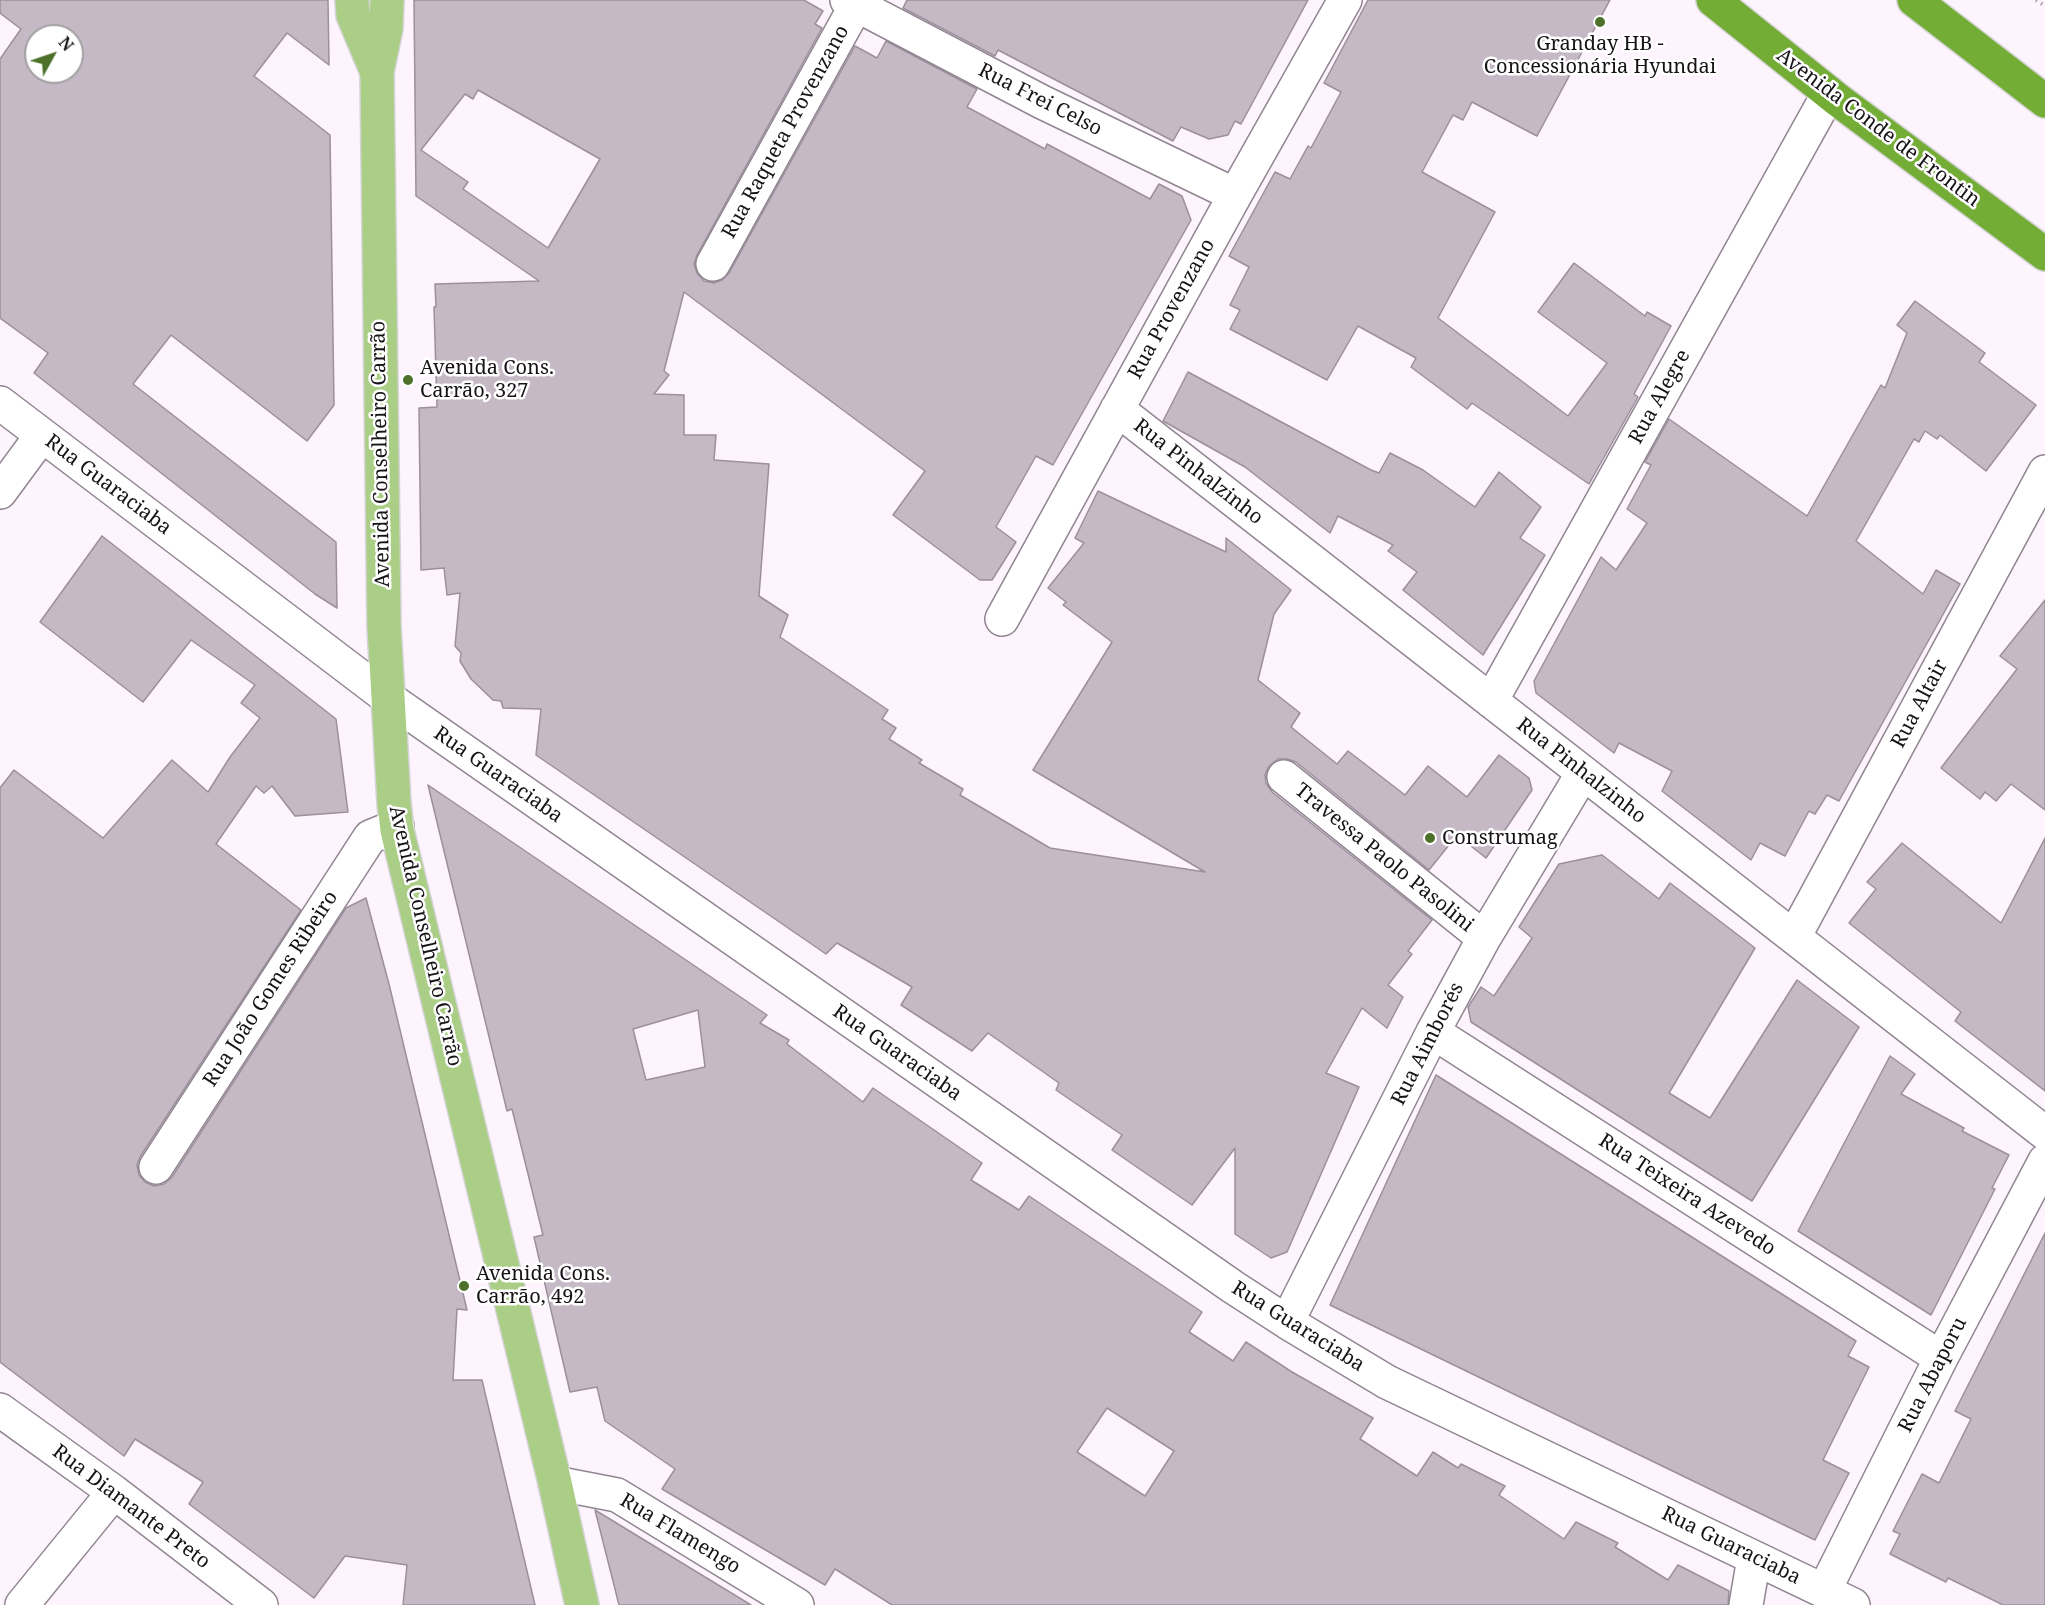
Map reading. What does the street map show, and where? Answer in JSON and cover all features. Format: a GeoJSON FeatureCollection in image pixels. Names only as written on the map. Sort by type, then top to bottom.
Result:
{"type":"FeatureCollection","features":[{"type":"Feature","properties":{"kind":"highway","name":"Avenida Conde de Frontin"},"geometry":{"type":"LineString","coordinates":[[1713,0],[1829,93],[2045,254]]}},
{"type":"Feature","properties":{"kind":"highway"},"geometry":{"type":"LineString","coordinates":[[1914,0],[2045,101]]}},
{"type":"Feature","properties":{"kind":"main road","name":"Avenida Conselheiro Carrão"},"geometry":{"type":"LineString","coordinates":[[352,0],[353,15],[377,72]]}},
{"type":"Feature","properties":{"kind":"main road","name":"Avenida Conselheiro Carrão"},"geometry":{"type":"LineString","coordinates":[[387,0],[386,28],[377,72],[384,626],[394,803],[397,826],[555,1483],[582,1605]]}},
{"type":"Feature","properties":{"kind":"street","name":"Rua Provenzano"},"geometry":{"type":"LineString","coordinates":[[1002,619],[1345,0]]}},
{"type":"Feature","properties":{"kind":"street","name":"Rua Frei Celso"},"geometry":{"type":"LineString","coordinates":[[854,2],[1042,102],[1235,195]]}},
{"type":"Feature","properties":{"kind":"street","name":"Rua Raqueta Provenzano"},"geometry":{"type":"LineString","coordinates":[[713,264],[854,2]]}},
{"type":"Feature","properties":{"kind":"street","name":"Rua Alegre"},"geometry":{"type":"LineString","coordinates":[[1491,701],[1829,93]]}},
{"type":"Feature","properties":{"kind":"street","name":"Rua Guaraciaba"},"geometry":{"type":"LineString","coordinates":[[0,403],[388,698],[1233,1287],[1387,1382],[1838,1598]]}},
{"type":"Feature","properties":{"kind":"street","name":"Rua Pinhalzinho"},"geometry":{"type":"LineString","coordinates":[[1117,409],[2045,1134]]}},
{"type":"Feature","properties":{"kind":"street"},"geometry":{"type":"LineString","coordinates":[[0,492],[42,435]]}},
{"type":"Feature","properties":{"kind":"street","name":"Rua Altair"},"geometry":{"type":"LineString","coordinates":[[1794,938],[2045,472]]}},
{"type":"Feature","properties":{"kind":"street","name":"Rua Aimborés"},"geometry":{"type":"LineString","coordinates":[[1287,1322],[1433,1032],[1484,939],[1582,773]]}},
{"type":"Feature","properties":{"kind":"street","name":"Travessa Paolo Pasolini"},"geometry":{"type":"LineString","coordinates":[[1284,777],[1484,939]]}},
{"type":"Feature","properties":{"kind":"street","name":"Rua João Gomes Ribeiro"},"geometry":{"type":"LineString","coordinates":[[156,1167],[370,837],[397,826]]}},
{"type":"Feature","properties":{"kind":"street","name":"Rua Teixeira Azevedo"},"geometry":{"type":"LineString","coordinates":[[1433,1032],[1941,1358]]}},
{"type":"Feature","properties":{"kind":"street","name":"Rua Abaporu"},"geometry":{"type":"LineString","coordinates":[[1838,1598],[1941,1358],[2045,1161]]}},
{"type":"Feature","properties":{"kind":"street","name":"Rua Diamante Preto"},"geometry":{"type":"LineString","coordinates":[[0,1410],[114,1492],[261,1605]]}},
{"type":"Feature","properties":{"kind":"street","name":"Rua Flamengo"},"geometry":{"type":"LineString","coordinates":[[555,1483],[617,1495],[797,1605]]}},
{"type":"Feature","properties":{"kind":"street"},"geometry":{"type":"LineString","coordinates":[[21,1605],[114,1492]]}},
{"type":"Feature","properties":{"kind":"street"},"geometry":{"type":"LineString","coordinates":[[1746,1605],[1754,1558]]}},
{"type":"Feature","properties":{"kind":"path"},"geometry":{"type":"LineString","coordinates":[[2036,0],[2045,6]]}},
{"type":"Feature","properties":{"kind":"building"},"geometry":{"type":"Polygon","coordinates":[[[0,0],[328,0],[329,65],[287,33],[254,76],[330,135],[334,405],[307,441],[171,335],[133,384],[336,542],[337,608],[315,594],[34,373],[48,353],[0,318],[0,59],[21,29],[0,13],[0,0]]]}},
{"type":"Feature","properties":{"kind":"building"},"geometry":{"type":"Polygon","coordinates":[[[414,0],[804,0],[823,11],[815,24],[822,28],[697,255],[694,264],[697,273],[704,281],[714,283],[722,280],[729,273],[855,46],[877,58],[886,41],[977,89],[967,107],[1045,149],[1047,144],[1150,199],[1159,184],[1182,196],[1191,220],[1053,465],[1036,456],[996,527],[1016,542],[992,580],[980,580],[893,515],[925,471],[684,292],[664,371],[669,375],[654,394],[684,395],[684,435],[716,435],[714,460],[769,464],[759,596],[788,615],[780,637],[888,710],[882,719],[896,728],[889,739],[922,760],[919,763],[963,789],[960,795],[1050,848],[1205,872],[1033,770],[1112,642],[1063,605],[1066,602],[1048,588],[1084,543],[1075,538],[1098,491],[1226,552],[1226,538],[1291,590],[1274,614],[1258,680],[1300,713],[1291,727],[1337,764],[1348,751],[1405,795],[1428,766],[1467,797],[1499,755],[1529,778],[1532,790],[1486,858],[1457,835],[1429,870],[1296,762],[1278,759],[1269,766],[1265,775],[1266,783],[1272,792],[1432,920],[1408,951],[1412,954],[1388,985],[1403,997],[1387,1028],[1362,1008],[1326,1073],[1359,1087],[1287,1252],[1271,1258],[1235,1234],[1235,1148],[1192,1205],[1112,1150],[1122,1135],[1056,1090],[1059,1083],[988,1033],[972,1051],[901,1005],[912,987],[837,943],[826,954],[536,755],[541,709],[503,708],[501,701],[493,700],[471,679],[460,661],[461,653],[455,646],[460,593],[447,595],[444,568],[421,570],[419,408],[437,407],[435,284],[539,281],[416,196],[414,0]],[[478,90],[473,99],[465,94],[421,150],[468,182],[463,189],[548,248],[600,159],[478,90]]]}},
{"type":"Feature","properties":{"kind":"building"},"geometry":{"type":"Polygon","coordinates":[[[907,0],[1308,0],[1241,124],[1235,121],[1228,135],[1209,139],[1181,127],[1173,141],[998,50],[995,56],[903,8],[907,0]]]}},
{"type":"Feature","properties":{"kind":"building"},"geometry":{"type":"Polygon","coordinates":[[[1368,0],[1610,0],[1537,136],[1472,102],[1463,120],[1453,115],[1422,172],[1495,212],[1438,318],[1568,416],[1607,363],[1538,312],[1574,263],[1645,316],[1647,312],[1671,326],[1634,394],[1638,397],[1589,484],[1472,403],[1467,409],[1411,367],[1416,358],[1358,326],[1327,380],[1230,329],[1240,310],[1230,305],[1249,267],[1229,256],[1275,172],[1290,179],[1308,146],[1311,148],[1341,92],[1324,83],[1368,0]]]}},
{"type":"Feature","properties":{"kind":"building"},"geometry":{"type":"Polygon","coordinates":[[[1915,301],[1985,353],[1979,362],[2036,405],[1986,471],[1940,435],[1937,439],[1925,431],[1919,442],[1914,439],[1856,541],[1923,594],[1936,570],[1960,584],[1839,801],[1827,795],[1815,814],[1809,811],[1785,856],[1760,843],[1751,860],[1662,791],[1672,771],[1619,743],[1614,753],[1536,693],[1534,681],[1601,557],[1616,570],[1647,523],[1627,509],[1651,465],[1645,462],[1669,419],[1807,516],[1881,385],[1885,388],[1907,333],[1897,325],[1915,301]]]}},
{"type":"Feature","properties":{"kind":"building"},"geometry":{"type":"Polygon","coordinates":[[[1188,372],[1371,470],[1379,473],[1390,453],[1423,470],[1475,507],[1499,472],[1541,507],[1520,538],[1545,555],[1483,655],[1403,590],[1417,572],[1388,551],[1393,545],[1338,516],[1330,533],[1245,467],[1163,421],[1188,372]]]}},
{"type":"Feature","properties":{"kind":"building"},"geometry":{"type":"Polygon","coordinates":[[[102,536],[336,719],[348,812],[295,816],[272,786],[264,793],[256,786],[216,844],[301,910],[140,1157],[137,1165],[139,1175],[145,1182],[154,1186],[164,1184],[172,1177],[346,908],[366,898],[389,984],[467,1310],[457,1309],[453,1380],[482,1380],[535,1605],[403,1605],[407,1565],[345,1556],[314,1598],[189,1504],[203,1482],[135,1439],[124,1456],[0,1362],[0,788],[14,770],[103,838],[172,760],[208,792],[230,757],[260,718],[241,703],[255,685],[191,640],[143,702],[40,622],[102,536]]]}},
{"type":"Feature","properties":{"kind":"building"},"geometry":{"type":"Polygon","coordinates":[[[2045,600],[2045,810],[2011,784],[1996,801],[1985,792],[1980,799],[1941,768],[2017,669],[2000,656],[2045,600]]]}},
{"type":"Feature","properties":{"kind":"building"},"geometry":{"type":"Polygon","coordinates":[[[428,785],[767,1015],[760,1023],[789,1040],[787,1044],[863,1102],[873,1088],[982,1163],[971,1180],[1019,1210],[1029,1196],[1202,1312],[1189,1332],[1233,1361],[1246,1342],[1292,1372],[1373,1418],[1360,1439],[1417,1476],[1433,1452],[1458,1468],[1461,1464],[1505,1486],[1499,1495],[1564,1539],[1576,1522],[1618,1543],[1615,1547],[1668,1580],[1678,1565],[1729,1591],[1728,1605],[892,1605],[835,1569],[825,1585],[662,1489],[675,1469],[605,1421],[597,1387],[570,1392],[534,1237],[543,1235],[512,1109],[507,1111],[428,785]],[[698,1010],[633,1029],[646,1080],[705,1067],[698,1010]],[[1107,1408],[1077,1452],[1145,1496],[1174,1451],[1107,1408]]]}},
{"type":"Feature","properties":{"kind":"building"},"geometry":{"type":"Polygon","coordinates":[[[2045,838],[2045,1091],[1955,1021],[1961,1012],[1849,923],[1876,889],[1867,882],[1902,843],[2001,923],[2045,838]]]}},
{"type":"Feature","properties":{"kind":"building"},"geometry":{"type":"Polygon","coordinates":[[[1602,855],[1659,899],[1670,883],[1755,948],[1669,1093],[1710,1118],[1797,980],[1859,1027],[1752,1201],[1471,1022],[1468,1007],[1481,987],[1494,996],[1532,938],[1519,927],[1559,864],[1602,855]]]}},
{"type":"Feature","properties":{"kind":"building"},"geometry":{"type":"Polygon","coordinates":[[[1890,1056],[1915,1074],[1901,1094],[1964,1128],[1962,1131],[2009,1155],[1992,1188],[1995,1189],[1931,1315],[1798,1231],[1890,1056]]]}},
{"type":"Feature","properties":{"kind":"building"},"geometry":{"type":"Polygon","coordinates":[[[1436,1075],[1856,1341],[1848,1356],[1869,1367],[1823,1460],[1849,1473],[1815,1540],[1330,1305],[1436,1075]]]}},
{"type":"Feature","properties":{"kind":"building"},"geometry":{"type":"Polygon","coordinates":[[[2045,1233],[2045,1605],[2003,1605],[1948,1578],[1946,1582],[1890,1554],[1900,1534],[1893,1531],[1922,1474],[1939,1483],[1971,1419],[1955,1411],[2045,1233]]]}},
{"type":"Feature","properties":{"kind":"building"},"geometry":{"type":"Polygon","coordinates":[[[595,1510],[751,1605],[619,1605],[595,1510]]]}},
{"type":"Feature","properties":{"kind":"place","name":"Granday HB - Concessionária Hyundai"},"geometry":{"type":"Point","coordinates":[1600,22]}},
{"type":"Feature","properties":{"kind":"place","name":"Avenida Cons. Carrão, 327"},"geometry":{"type":"Point","coordinates":[408,380]}},
{"type":"Feature","properties":{"kind":"place","name":"Construmag"},"geometry":{"type":"Point","coordinates":[1430,838]}},
{"type":"Feature","properties":{"kind":"place","name":"Avenida Cons. Carrão, 492"},"geometry":{"type":"Point","coordinates":[464,1286]}}]}
